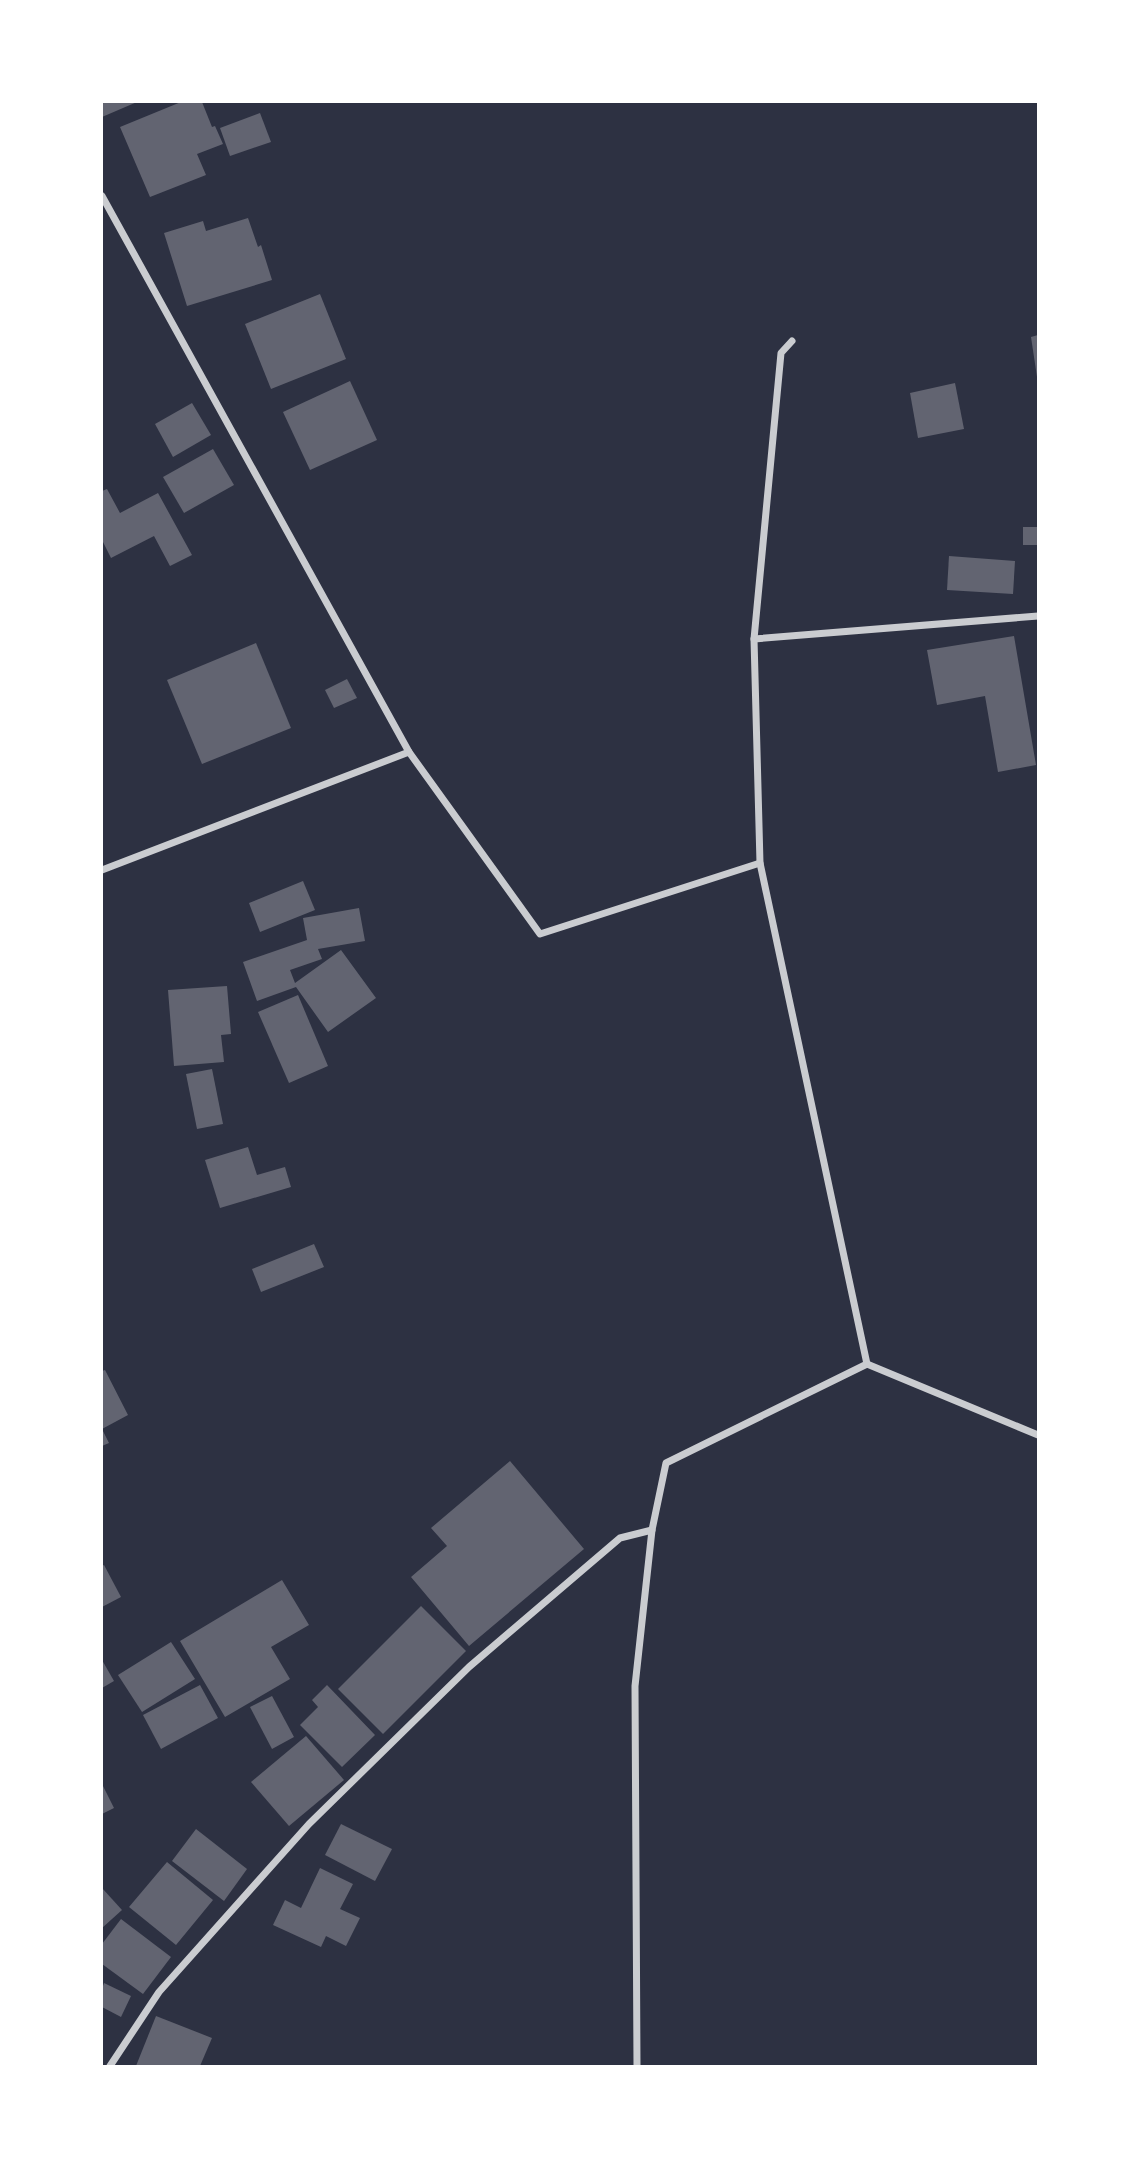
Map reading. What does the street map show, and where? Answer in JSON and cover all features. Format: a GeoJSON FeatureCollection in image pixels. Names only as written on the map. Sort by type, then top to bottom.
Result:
{"type":"FeatureCollection","features":[{"type":"Feature","properties":{"kind":"street"},"geometry":{"type":"LineString","coordinates":[[102,196],[409,752],[540,934],[760,863]]}},
{"type":"Feature","properties":{"kind":"street"},"geometry":{"type":"LineString","coordinates":[[792,341],[781,354],[754,639],[760,863],[867,1364]]}},
{"type":"Feature","properties":{"kind":"street"},"geometry":{"type":"LineString","coordinates":[[754,639],[1038,616]]}},
{"type":"Feature","properties":{"kind":"street"},"geometry":{"type":"LineString","coordinates":[[102,870],[409,752]]}},
{"type":"Feature","properties":{"kind":"street"},"geometry":{"type":"LineString","coordinates":[[637,2067],[635,1686],[652,1530],[666,1463],[867,1364],[1038,1435]]}},
{"type":"Feature","properties":{"kind":"street"},"geometry":{"type":"LineString","coordinates":[[110,2067],[159,1992],[309,1824],[469,1667],[620,1538],[652,1530]]}},
{"type":"Feature","properties":{"kind":"building"},"geometry":{"type":"Polygon","coordinates":[[[102,102],[137,102],[102,117],[102,102]]]}},
{"type":"Feature","properties":{"kind":"building"},"geometry":{"type":"Polygon","coordinates":[[[181,102],[202,102],[212,127],[215,126],[223,144],[197,154],[206,175],[150,197],[120,127],[181,102]]]}},
{"type":"Feature","properties":{"kind":"building"},"geometry":{"type":"Polygon","coordinates":[[[260,113],[271,142],[230,156],[220,128],[260,113]]]}},
{"type":"Feature","properties":{"kind":"building"},"geometry":{"type":"Polygon","coordinates":[[[248,218],[258,247],[261,245],[272,280],[187,306],[164,233],[203,221],[206,231],[248,218]]]}},
{"type":"Feature","properties":{"kind":"building"},"geometry":{"type":"Polygon","coordinates":[[[320,294],[346,359],[271,389],[245,324],[320,294]]]}},
{"type":"Feature","properties":{"kind":"building"},"geometry":{"type":"Polygon","coordinates":[[[1038,335],[1038,377],[1037,377],[1031,337],[1038,335]]]}},
{"type":"Feature","properties":{"kind":"building"},"geometry":{"type":"Polygon","coordinates":[[[350,381],[377,440],[310,470],[283,412],[350,381]]]}},
{"type":"Feature","properties":{"kind":"building"},"geometry":{"type":"Polygon","coordinates":[[[955,383],[964,429],[918,438],[910,393],[955,383]]]}},
{"type":"Feature","properties":{"kind":"building"},"geometry":{"type":"Polygon","coordinates":[[[192,403],[211,435],[173,457],[155,424],[192,403]]]}},
{"type":"Feature","properties":{"kind":"building"},"geometry":{"type":"Polygon","coordinates":[[[213,449],[234,485],[184,513],[163,477],[213,449]]]}},
{"type":"Feature","properties":{"kind":"building"},"geometry":{"type":"Polygon","coordinates":[[[107,489],[120,513],[158,493],[192,555],[170,566],[154,536],[111,558],[102,540],[102,491],[107,489]]]}},
{"type":"Feature","properties":{"kind":"building"},"geometry":{"type":"Polygon","coordinates":[[[1023,527],[1038,527],[1038,545],[1023,545],[1023,527]]]}},
{"type":"Feature","properties":{"kind":"building"},"geometry":{"type":"Polygon","coordinates":[[[949,556],[1015,561],[1013,594],[947,590],[949,556]]]}},
{"type":"Feature","properties":{"kind":"building"},"geometry":{"type":"Polygon","coordinates":[[[1014,636],[1036,765],[998,772],[985,696],[937,705],[927,650],[1014,636]]]}},
{"type":"Feature","properties":{"kind":"building"},"geometry":{"type":"Polygon","coordinates":[[[256,643],[291,728],[202,764],[167,680],[256,643]]]}},
{"type":"Feature","properties":{"kind":"building"},"geometry":{"type":"Polygon","coordinates":[[[347,679],[357,698],[334,708],[325,690],[347,679]]]}},
{"type":"Feature","properties":{"kind":"building"},"geometry":{"type":"Polygon","coordinates":[[[303,881],[315,910],[260,932],[249,903],[303,881]]]}},
{"type":"Feature","properties":{"kind":"building"},"geometry":{"type":"Polygon","coordinates":[[[359,908],[365,941],[318,949],[322,959],[290,970],[295,983],[341,950],[376,998],[328,1032],[296,987],[257,1001],[243,962],[307,940],[303,918],[359,908]]]}},
{"type":"Feature","properties":{"kind":"building"},"geometry":{"type":"Polygon","coordinates":[[[227,986],[231,1034],[221,1035],[224,1062],[174,1066],[168,990],[227,986]]]}},
{"type":"Feature","properties":{"kind":"building"},"geometry":{"type":"Polygon","coordinates":[[[298,995],[328,1066],[289,1083],[258,1012],[298,995]]]}},
{"type":"Feature","properties":{"kind":"building"},"geometry":{"type":"Polygon","coordinates":[[[212,1069],[223,1124],[197,1129],[186,1074],[212,1069]]]}},
{"type":"Feature","properties":{"kind":"building"},"geometry":{"type":"Polygon","coordinates":[[[248,1147],[257,1175],[285,1167],[291,1187],[220,1208],[205,1160],[248,1147]]]}},
{"type":"Feature","properties":{"kind":"building"},"geometry":{"type":"Polygon","coordinates":[[[314,1244],[324,1267],[261,1292],[252,1269],[314,1244]]]}},
{"type":"Feature","properties":{"kind":"building"},"geometry":{"type":"Polygon","coordinates":[[[105,1370],[128,1415],[102,1429],[102,1371],[105,1370]]]}},
{"type":"Feature","properties":{"kind":"building"},"geometry":{"type":"Polygon","coordinates":[[[102,1429],[109,1443],[102,1446],[102,1429]]]}},
{"type":"Feature","properties":{"kind":"building"},"geometry":{"type":"Polygon","coordinates":[[[510,1461],[584,1549],[469,1646],[411,1577],[447,1546],[431,1528],[510,1461]]]}},
{"type":"Feature","properties":{"kind":"building"},"geometry":{"type":"Polygon","coordinates":[[[104,1565],[121,1597],[102,1607],[102,1566],[104,1565]]]}},
{"type":"Feature","properties":{"kind":"building"},"geometry":{"type":"Polygon","coordinates":[[[282,1580],[309,1625],[271,1647],[290,1679],[225,1717],[180,1641],[282,1580]]]}},
{"type":"Feature","properties":{"kind":"building"},"geometry":{"type":"Polygon","coordinates":[[[421,1606],[466,1651],[383,1734],[338,1689],[421,1606]]]}},
{"type":"Feature","properties":{"kind":"building"},"geometry":{"type":"Polygon","coordinates":[[[171,1642],[195,1679],[142,1712],[118,1675],[171,1642]]]}},
{"type":"Feature","properties":{"kind":"building"},"geometry":{"type":"Polygon","coordinates":[[[102,1660],[114,1681],[102,1688],[102,1660]]]}},
{"type":"Feature","properties":{"kind":"building"},"geometry":{"type":"Polygon","coordinates":[[[200,1685],[218,1718],[161,1749],[143,1715],[200,1685]]]}},
{"type":"Feature","properties":{"kind":"building"},"geometry":{"type":"Polygon","coordinates":[[[327,1685],[375,1735],[342,1767],[300,1725],[318,1707],[312,1700],[327,1685]]]}},
{"type":"Feature","properties":{"kind":"building"},"geometry":{"type":"Polygon","coordinates":[[[272,1696],[294,1737],[272,1749],[250,1707],[272,1696]]]}},
{"type":"Feature","properties":{"kind":"building"},"geometry":{"type":"Polygon","coordinates":[[[306,1736],[344,1780],[289,1826],[251,1782],[306,1736]]]}},
{"type":"Feature","properties":{"kind":"building"},"geometry":{"type":"Polygon","coordinates":[[[102,1784],[114,1808],[102,1814],[102,1784]]]}},
{"type":"Feature","properties":{"kind":"building"},"geometry":{"type":"Polygon","coordinates":[[[341,1824],[392,1849],[375,1881],[325,1855],[341,1824]]]}},
{"type":"Feature","properties":{"kind":"building"},"geometry":{"type":"Polygon","coordinates":[[[196,1829],[247,1869],[224,1901],[172,1861],[196,1829]]]}},
{"type":"Feature","properties":{"kind":"building"},"geometry":{"type":"Polygon","coordinates":[[[167,1862],[213,1900],[176,1945],[129,1907],[167,1862]]]}},
{"type":"Feature","properties":{"kind":"building"},"geometry":{"type":"Polygon","coordinates":[[[320,1868],[353,1884],[340,1909],[360,1918],[346,1946],[326,1936],[321,1947],[273,1925],[285,1900],[301,1908],[320,1868]]]}},
{"type":"Feature","properties":{"kind":"building"},"geometry":{"type":"Polygon","coordinates":[[[102,1888],[122,1910],[102,1928],[102,1888]]]}},
{"type":"Feature","properties":{"kind":"building"},"geometry":{"type":"Polygon","coordinates":[[[121,1919],[171,1957],[143,1994],[102,1964],[102,1944],[121,1919]]]}},
{"type":"Feature","properties":{"kind":"building"},"geometry":{"type":"Polygon","coordinates":[[[104,1983],[131,1996],[121,2017],[102,2007],[104,1983]]]}},
{"type":"Feature","properties":{"kind":"building"},"geometry":{"type":"Polygon","coordinates":[[[156,2016],[212,2038],[200,2066],[136,2066],[156,2016]]]}}]}
